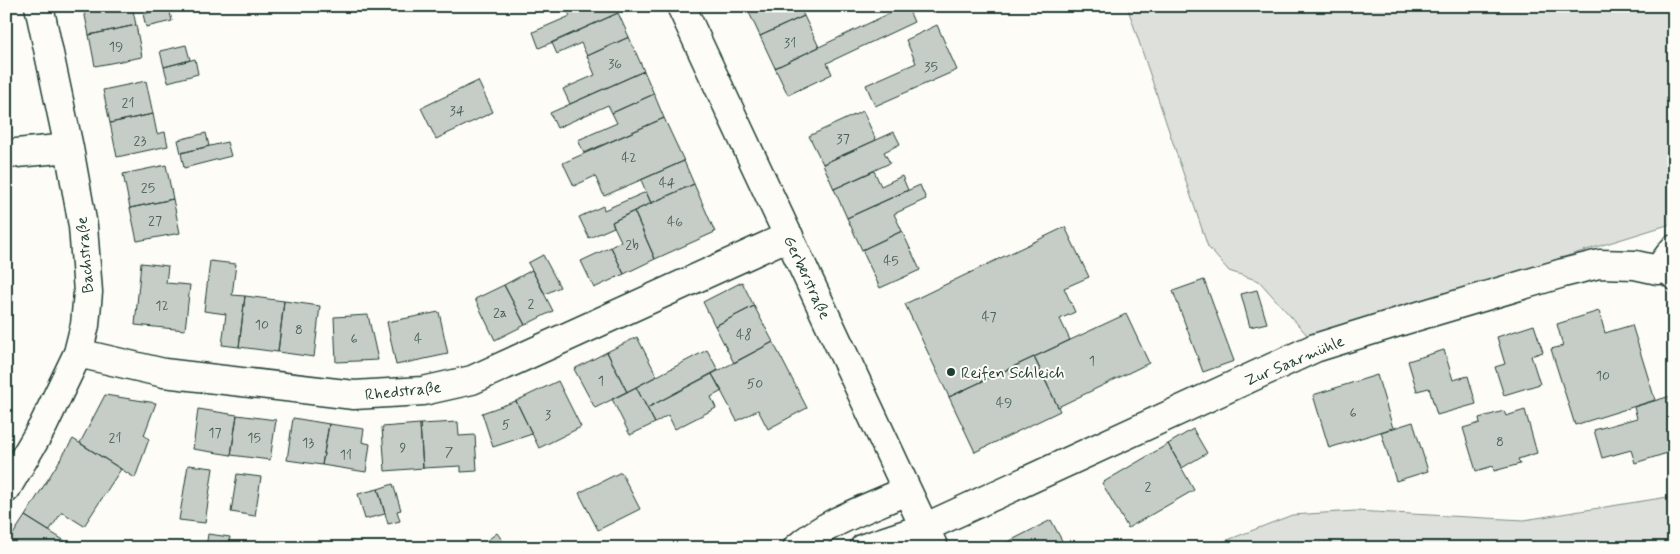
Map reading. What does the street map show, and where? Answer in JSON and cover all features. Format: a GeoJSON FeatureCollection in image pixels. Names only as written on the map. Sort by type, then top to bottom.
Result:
{"type":"FeatureCollection","features":[{"type":"Feature","properties":{"kind":"street","name":"Bachstraße"},"geometry":{"type":"LineString","coordinates":[[6,489],[43,426],[78,353],[85,326],[88,292],[83,226],[39,6]]}},
{"type":"Feature","properties":{"kind":"street","name":"Gerberstraße"},"geometry":{"type":"LineString","coordinates":[[681,6],[929,538]]}},
{"type":"Feature","properties":{"kind":"street"},"geometry":{"type":"LineString","coordinates":[[6,154],[68,148]]}},
{"type":"Feature","properties":{"kind":"street","name":"Rhedstraße"},"geometry":{"type":"LineString","coordinates":[[78,353],[164,373],[279,388],[354,395],[423,391],[472,380],[789,236]]}},
{"type":"Feature","properties":{"kind":"street","name":"Zur Saarmühle"},"geometry":{"type":"LineString","coordinates":[[864,548],[929,538],[1315,348],[1404,320],[1599,264],[1635,265],[1666,276],[1674,249]]}},
{"type":"Feature","properties":{"kind":"street"},"geometry":{"type":"LineString","coordinates":[[797,548],[810,537],[840,520],[906,491]]}},
{"type":"Feature","properties":{"kind":"shaded area"},"geometry":{"type":"Polygon","coordinates":[[[1127,6],[1674,6],[1674,223],[1308,336],[1259,281],[1229,271],[1208,247],[1127,6]]]}},
{"type":"Feature","properties":{"kind":"shaded area"},"geometry":{"type":"Polygon","coordinates":[[[1674,496],[1674,548],[1207,548],[1292,515],[1355,511],[1524,520],[1674,496]]]}},
{"type":"Feature","properties":{"kind":"building"},"geometry":{"type":"Polygon","coordinates":[[[83,6],[132,6],[136,25],[89,35],[83,6]]]}},
{"type":"Feature","properties":{"kind":"building"},"geometry":{"type":"Polygon","coordinates":[[[565,6],[615,6],[618,13],[539,48],[533,32],[570,16],[565,6]]]}},
{"type":"Feature","properties":{"kind":"building"},"geometry":{"type":"Polygon","coordinates":[[[746,6],[799,6],[804,16],[760,36],[746,6]]]}},
{"type":"Feature","properties":{"kind":"building"},"geometry":{"type":"Polygon","coordinates":[[[907,6],[914,22],[827,63],[832,74],[788,95],[775,68],[907,6]]]}},
{"type":"Feature","properties":{"kind":"building"},"geometry":{"type":"Polygon","coordinates":[[[169,8],[172,21],[146,27],[143,14],[169,8]]]}},
{"type":"Feature","properties":{"kind":"building"},"geometry":{"type":"Polygon","coordinates":[[[618,13],[629,37],[587,56],[581,43],[557,54],[552,43],[618,13]]]}},
{"type":"Feature","properties":{"kind":"building"},"geometry":{"type":"Polygon","coordinates":[[[804,16],[819,47],[775,68],[760,36],[804,16]]]}},
{"type":"Feature","properties":{"kind":"building"},"geometry":{"type":"Polygon","coordinates":[[[136,25],[142,57],[95,66],[89,35],[136,25]]]}},
{"type":"Feature","properties":{"kind":"building"},"geometry":{"type":"Polygon","coordinates":[[[937,25],[957,70],[875,106],[866,85],[916,63],[906,40],[937,25]]]}},
{"type":"Feature","properties":{"kind":"building"},"geometry":{"type":"Polygon","coordinates":[[[629,37],[644,71],[570,104],[563,89],[595,75],[587,56],[629,37]]]}},
{"type":"Feature","properties":{"kind":"building"},"geometry":{"type":"Polygon","coordinates":[[[186,45],[190,60],[164,67],[160,51],[186,45]]]}},
{"type":"Feature","properties":{"kind":"building"},"geometry":{"type":"Polygon","coordinates":[[[195,59],[198,74],[168,82],[164,67],[195,59]]]}},
{"type":"Feature","properties":{"kind":"building"},"geometry":{"type":"Polygon","coordinates":[[[644,71],[654,94],[612,113],[608,105],[557,128],[550,113],[644,71]]]}},
{"type":"Feature","properties":{"kind":"building"},"geometry":{"type":"Polygon","coordinates":[[[146,81],[153,114],[110,123],[103,90],[146,81]]]}},
{"type":"Feature","properties":{"kind":"building"},"geometry":{"type":"Polygon","coordinates":[[[478,81],[493,112],[436,139],[421,108],[478,81]]]}},
{"type":"Feature","properties":{"kind":"building"},"geometry":{"type":"Polygon","coordinates":[[[654,94],[664,118],[584,153],[578,140],[617,123],[612,113],[654,94]]]}},
{"type":"Feature","properties":{"kind":"building"},"geometry":{"type":"Polygon","coordinates":[[[863,111],[876,140],[823,164],[809,136],[863,111]]]}},
{"type":"Feature","properties":{"kind":"building"},"geometry":{"type":"Polygon","coordinates":[[[153,114],[157,134],[165,132],[168,146],[117,157],[110,123],[153,114]]]}},
{"type":"Feature","properties":{"kind":"building"},"geometry":{"type":"Polygon","coordinates":[[[664,118],[684,161],[604,196],[595,176],[574,186],[563,163],[664,118]]]}},
{"type":"Feature","properties":{"kind":"building"},"geometry":{"type":"Polygon","coordinates":[[[894,132],[900,144],[884,152],[890,163],[834,189],[823,164],[894,132]]]}},
{"type":"Feature","properties":{"kind":"building"},"geometry":{"type":"Polygon","coordinates":[[[206,133],[209,146],[181,153],[178,140],[206,133]]]}},
{"type":"Feature","properties":{"kind":"building"},"geometry":{"type":"Polygon","coordinates":[[[227,142],[231,156],[184,168],[181,153],[227,142]]]}},
{"type":"Feature","properties":{"kind":"building"},"geometry":{"type":"Polygon","coordinates":[[[684,161],[694,184],[651,203],[641,180],[684,161]]]}},
{"type":"Feature","properties":{"kind":"building"},"geometry":{"type":"Polygon","coordinates":[[[166,165],[173,199],[130,208],[123,174],[166,165]]]}},
{"type":"Feature","properties":{"kind":"building"},"geometry":{"type":"Polygon","coordinates":[[[874,171],[881,186],[902,176],[908,190],[847,218],[834,189],[874,171]]]}},
{"type":"Feature","properties":{"kind":"building"},"geometry":{"type":"Polygon","coordinates":[[[694,184],[715,232],[655,259],[634,211],[694,184]]]}},
{"type":"Feature","properties":{"kind":"building"},"geometry":{"type":"Polygon","coordinates":[[[920,185],[926,199],[894,214],[902,231],[862,250],[847,218],[920,185]]]}},
{"type":"Feature","properties":{"kind":"building"},"geometry":{"type":"Polygon","coordinates":[[[646,192],[651,203],[612,222],[614,227],[589,238],[579,217],[603,206],[604,210],[646,192]]]}},
{"type":"Feature","properties":{"kind":"building"},"geometry":{"type":"Polygon","coordinates":[[[173,199],[180,233],[137,241],[130,208],[173,199]]]}},
{"type":"Feature","properties":{"kind":"building"},"geometry":{"type":"Polygon","coordinates":[[[634,211],[655,259],[624,274],[611,247],[621,241],[612,222],[634,211]]]}},
{"type":"Feature","properties":{"kind":"building"},"geometry":{"type":"Polygon","coordinates":[[[1065,227],[1089,277],[1064,288],[1075,312],[1060,319],[1070,340],[949,397],[905,304],[1065,227]]]}},
{"type":"Feature","properties":{"kind":"building"},"geometry":{"type":"Polygon","coordinates":[[[902,231],[920,270],[880,288],[862,250],[902,231]]]}},
{"type":"Feature","properties":{"kind":"building"},"geometry":{"type":"Polygon","coordinates":[[[611,247],[624,274],[594,288],[581,261],[611,247]]]}},
{"type":"Feature","properties":{"kind":"building"},"geometry":{"type":"Polygon","coordinates":[[[543,255],[560,287],[545,294],[528,263],[543,255]]]}},
{"type":"Feature","properties":{"kind":"building"},"geometry":{"type":"Polygon","coordinates":[[[210,261],[236,264],[232,295],[245,296],[239,347],[222,345],[226,314],[204,311],[210,261]]]}},
{"type":"Feature","properties":{"kind":"building"},"geometry":{"type":"Polygon","coordinates":[[[141,263],[168,266],[166,283],[190,285],[185,330],[135,325],[141,263]]]}},
{"type":"Feature","properties":{"kind":"building"},"geometry":{"type":"Polygon","coordinates":[[[532,270],[553,311],[525,325],[504,285],[532,270]]]}},
{"type":"Feature","properties":{"kind":"building"},"geometry":{"type":"Polygon","coordinates":[[[1204,280],[1234,361],[1203,372],[1173,291],[1204,280]]]}},
{"type":"Feature","properties":{"kind":"building"},"geometry":{"type":"Polygon","coordinates":[[[742,282],[754,306],[715,326],[703,302],[742,282]]]}},
{"type":"Feature","properties":{"kind":"building"},"geometry":{"type":"Polygon","coordinates":[[[504,285],[525,325],[495,340],[475,299],[504,285]]]}},
{"type":"Feature","properties":{"kind":"building"},"geometry":{"type":"Polygon","coordinates":[[[1257,290],[1267,323],[1250,327],[1241,294],[1257,290]]]}},
{"type":"Feature","properties":{"kind":"building"},"geometry":{"type":"Polygon","coordinates":[[[245,296],[284,301],[278,352],[239,347],[245,296]]]}},
{"type":"Feature","properties":{"kind":"building"},"geometry":{"type":"Polygon","coordinates":[[[284,301],[320,306],[314,357],[278,352],[284,301]]]}},
{"type":"Feature","properties":{"kind":"building"},"geometry":{"type":"Polygon","coordinates":[[[754,306],[773,342],[734,363],[715,326],[754,306]]]}},
{"type":"Feature","properties":{"kind":"building"},"geometry":{"type":"Polygon","coordinates":[[[1599,311],[1605,333],[1632,325],[1655,400],[1575,425],[1551,349],[1563,346],[1557,324],[1599,311]]]}},
{"type":"Feature","properties":{"kind":"building"},"geometry":{"type":"Polygon","coordinates":[[[439,312],[448,354],[396,365],[387,322],[439,312]]]}},
{"type":"Feature","properties":{"kind":"building"},"geometry":{"type":"Polygon","coordinates":[[[1126,314],[1149,363],[1058,407],[1034,357],[1126,314]]]}},
{"type":"Feature","properties":{"kind":"building"},"geometry":{"type":"Polygon","coordinates":[[[368,315],[378,360],[336,362],[334,317],[368,315]]]}},
{"type":"Feature","properties":{"kind":"building"},"geometry":{"type":"Polygon","coordinates":[[[1534,325],[1543,352],[1531,356],[1540,384],[1504,395],[1495,367],[1505,364],[1497,337],[1534,325]]]}},
{"type":"Feature","properties":{"kind":"building"},"geometry":{"type":"Polygon","coordinates":[[[637,337],[657,376],[627,392],[607,352],[637,337]]]}},
{"type":"Feature","properties":{"kind":"building"},"geometry":{"type":"Polygon","coordinates":[[[773,342],[807,408],[768,429],[758,410],[737,421],[712,374],[773,342]]]}},
{"type":"Feature","properties":{"kind":"building"},"geometry":{"type":"Polygon","coordinates":[[[707,350],[718,370],[647,408],[636,387],[707,350]]]}},
{"type":"Feature","properties":{"kind":"building"},"geometry":{"type":"Polygon","coordinates":[[[1444,350],[1453,380],[1468,376],[1476,404],[1437,415],[1429,388],[1417,391],[1408,361],[1444,350]]]}},
{"type":"Feature","properties":{"kind":"building"},"geometry":{"type":"Polygon","coordinates":[[[607,352],[627,392],[595,408],[574,369],[607,352]]]}},
{"type":"Feature","properties":{"kind":"building"},"geometry":{"type":"Polygon","coordinates":[[[1034,357],[1060,411],[975,452],[949,397],[1034,357]]]}},
{"type":"Feature","properties":{"kind":"building"},"geometry":{"type":"Polygon","coordinates":[[[712,374],[722,391],[711,397],[716,408],[675,429],[668,415],[655,423],[647,408],[712,374]]]}},
{"type":"Feature","properties":{"kind":"building"},"geometry":{"type":"Polygon","coordinates":[[[1377,375],[1393,428],[1329,448],[1313,395],[1377,375]]]}},
{"type":"Feature","properties":{"kind":"building"},"geometry":{"type":"Polygon","coordinates":[[[558,381],[581,427],[539,448],[516,401],[558,381]]]}},
{"type":"Feature","properties":{"kind":"building"},"geometry":{"type":"Polygon","coordinates":[[[636,387],[655,423],[630,435],[612,399],[636,387]]]}},
{"type":"Feature","properties":{"kind":"building"},"geometry":{"type":"Polygon","coordinates":[[[105,395],[156,403],[144,435],[149,439],[135,478],[80,443],[105,395]]]}},
{"type":"Feature","properties":{"kind":"building"},"geometry":{"type":"Polygon","coordinates":[[[1674,395],[1674,451],[1635,463],[1631,450],[1602,458],[1594,430],[1637,418],[1634,407],[1674,395]]]}},
{"type":"Feature","properties":{"kind":"building"},"geometry":{"type":"Polygon","coordinates":[[[516,401],[532,434],[493,447],[482,413],[516,401]]]}},
{"type":"Feature","properties":{"kind":"building"},"geometry":{"type":"Polygon","coordinates":[[[198,409],[237,415],[231,455],[193,449],[198,409]]]}},
{"type":"Feature","properties":{"kind":"building"},"geometry":{"type":"Polygon","coordinates":[[[1525,410],[1537,453],[1518,459],[1520,464],[1494,471],[1493,466],[1476,471],[1463,428],[1480,423],[1479,418],[1504,411],[1506,416],[1525,410]]]}},
{"type":"Feature","properties":{"kind":"building"},"geometry":{"type":"Polygon","coordinates":[[[237,415],[276,420],[270,460],[231,455],[237,415]]]}},
{"type":"Feature","properties":{"kind":"building"},"geometry":{"type":"Polygon","coordinates":[[[293,418],[329,424],[322,465],[287,460],[293,418]]]}},
{"type":"Feature","properties":{"kind":"building"},"geometry":{"type":"Polygon","coordinates":[[[458,422],[459,436],[475,435],[477,471],[461,472],[461,466],[423,468],[420,424],[458,422]]]}},
{"type":"Feature","properties":{"kind":"building"},"geometry":{"type":"Polygon","coordinates":[[[1413,422],[1428,471],[1396,481],[1381,432],[1413,422]]]}},
{"type":"Feature","properties":{"kind":"building"},"geometry":{"type":"Polygon","coordinates":[[[329,424],[364,429],[362,442],[370,444],[366,472],[322,465],[329,424]]]}},
{"type":"Feature","properties":{"kind":"building"},"geometry":{"type":"Polygon","coordinates":[[[420,424],[423,468],[385,471],[382,427],[420,424]]]}},
{"type":"Feature","properties":{"kind":"building"},"geometry":{"type":"Polygon","coordinates":[[[1193,429],[1207,453],[1182,468],[1168,444],[1193,429]]]}},
{"type":"Feature","properties":{"kind":"building"},"geometry":{"type":"Polygon","coordinates":[[[73,439],[121,469],[84,526],[62,512],[49,531],[25,516],[73,439]]]}},
{"type":"Feature","properties":{"kind":"building"},"geometry":{"type":"Polygon","coordinates":[[[1168,444],[1194,490],[1128,528],[1102,483],[1168,444]]]}},
{"type":"Feature","properties":{"kind":"building"},"geometry":{"type":"Polygon","coordinates":[[[188,465],[213,468],[205,523],[179,520],[188,465]]]}},
{"type":"Feature","properties":{"kind":"building"},"geometry":{"type":"Polygon","coordinates":[[[621,472],[640,509],[598,530],[579,493],[621,472]]]}},
{"type":"Feature","properties":{"kind":"building"},"geometry":{"type":"Polygon","coordinates":[[[237,474],[261,477],[255,516],[231,512],[237,474]]]}},
{"type":"Feature","properties":{"kind":"building"},"geometry":{"type":"Polygon","coordinates":[[[393,484],[401,510],[397,511],[400,521],[388,524],[378,489],[393,484]]]}},
{"type":"Feature","properties":{"kind":"building"},"geometry":{"type":"Polygon","coordinates":[[[378,489],[385,514],[365,519],[358,494],[378,489]]]}},
{"type":"Feature","properties":{"kind":"building"},"geometry":{"type":"Polygon","coordinates":[[[25,516],[65,541],[61,548],[6,548],[6,545],[25,516]]]}},
{"type":"Feature","properties":{"kind":"building"},"geometry":{"type":"Polygon","coordinates":[[[1051,520],[1066,548],[1006,548],[1004,544],[1051,520]]]}},
{"type":"Feature","properties":{"kind":"building"},"geometry":{"type":"Polygon","coordinates":[[[497,533],[508,548],[477,548],[497,533]]]}},
{"type":"Feature","properties":{"kind":"building"},"geometry":{"type":"Polygon","coordinates":[[[208,534],[230,537],[228,548],[206,548],[208,534]]]}},
{"type":"Feature","properties":{"kind":"place","name":"Reifen Schleich"},"geometry":{"type":"Point","coordinates":[951,372]}}]}
